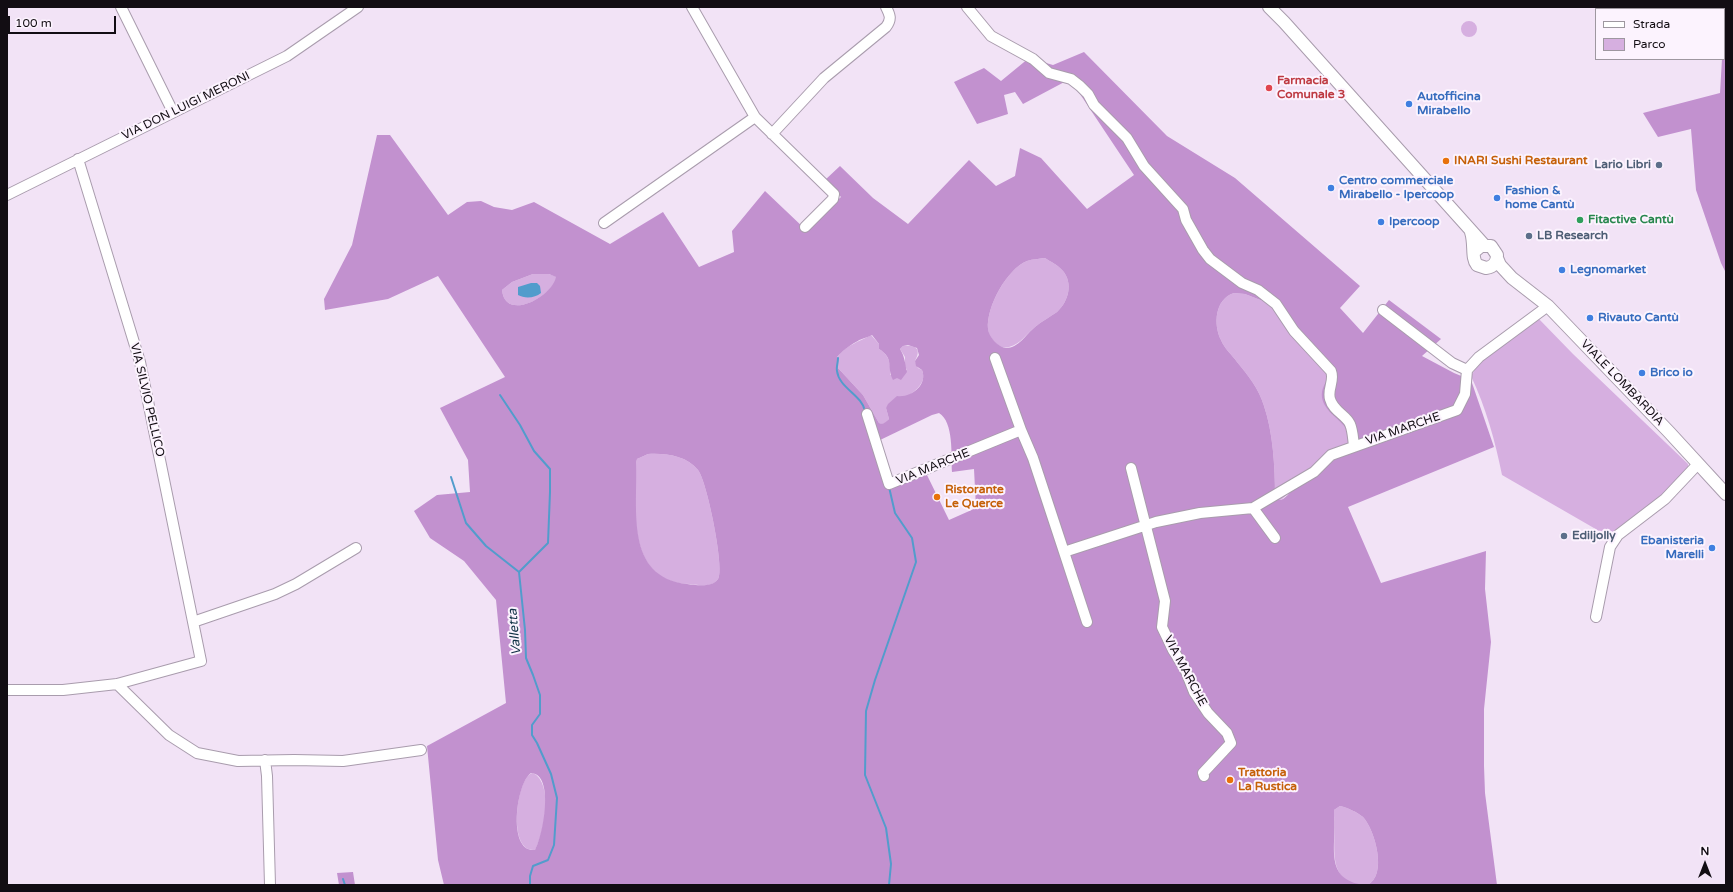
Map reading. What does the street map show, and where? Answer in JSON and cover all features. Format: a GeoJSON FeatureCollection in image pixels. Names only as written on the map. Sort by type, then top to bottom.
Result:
{"type":"FeatureCollection","features":[{"type":"Feature","properties":{"kind":"main road"},"geometry":{"type":"LineString","coordinates":[[1259,7],[1264,9],[1269,7],[1284,22],[1470,229],[1479,248]]}},
{"type":"Feature","properties":{"kind":"main road"},"geometry":{"type":"LineString","coordinates":[[1479,248],[1494,248],[1493,263],[1483,268],[1477,265],[1473,259],[1479,248]]}},
{"type":"Feature","properties":{"kind":"main road","name":"VIALE LOMBARDIA"},"geometry":{"type":"LineString","coordinates":[[1493,263],[1548,306],[1726,494]]}},
{"type":"Feature","properties":{"kind":"street"},"geometry":{"type":"LineString","coordinates":[[121,7],[173,112]]}},
{"type":"Feature","properties":{"kind":"street","name":"VIA DON LUIGI MERONI"},"geometry":{"type":"LineString","coordinates":[[7,194],[287,56],[358,7]]}},
{"type":"Feature","properties":{"kind":"street"},"geometry":{"type":"LineString","coordinates":[[692,7],[756,117],[834,194],[833,199],[805,227]]}},
{"type":"Feature","properties":{"kind":"street"},"geometry":{"type":"LineString","coordinates":[[772,134],[824,78],[886,27],[890,21],[890,16],[886,7]]}},
{"type":"Feature","properties":{"kind":"street"},"geometry":{"type":"LineString","coordinates":[[967,7],[991,36],[1033,59],[1048,73],[1071,79],[1080,86],[1088,94],[1094,105],[1127,138],[1144,166],[1183,209],[1186,220],[1203,250],[1210,259],[1242,283],[1258,290],[1276,304],[1294,331],[1331,371],[1333,380],[1330,387],[1330,399],[1335,408],[1350,423],[1354,446]]}},
{"type":"Feature","properties":{"kind":"street"},"geometry":{"type":"LineString","coordinates":[[604,223],[756,117]]}},
{"type":"Feature","properties":{"kind":"street","name":"VIA SILVIO PELLICO"},"geometry":{"type":"LineString","coordinates":[[78,160],[140,362],[201,661],[118,684]]}},
{"type":"Feature","properties":{"kind":"street"},"geometry":{"type":"LineString","coordinates":[[1383,310],[1452,363],[1467,370],[1479,357],[1548,306]]}},
{"type":"Feature","properties":{"kind":"street"},"geometry":{"type":"LineString","coordinates":[[995,358],[1021,430],[1034,458],[1087,622]]}},
{"type":"Feature","properties":{"kind":"street","name":"VIA MARCHE"},"geometry":{"type":"LineString","coordinates":[[1064,552],[1156,522],[1200,513],[1253,508],[1314,472],[1331,455],[1457,410],[1465,394],[1467,370]]}},
{"type":"Feature","properties":{"kind":"street","name":"VIA MARCHE"},"geometry":{"type":"LineString","coordinates":[[867,414],[890,484],[1021,430]]}},
{"type":"Feature","properties":{"kind":"street"},"geometry":{"type":"LineString","coordinates":[[1596,617],[1610,547],[1618,536],[1665,499],[1698,464]]}},
{"type":"Feature","properties":{"kind":"street","name":"VIA MARCHE"},"geometry":{"type":"LineString","coordinates":[[1131,468],[1165,601],[1162,627],[1173,650],[1185,668],[1194,692],[1208,714],[1227,733],[1230,743],[1203,774],[1204,776]]}},
{"type":"Feature","properties":{"kind":"street"},"geometry":{"type":"LineString","coordinates":[[1253,508],[1275,538]]}},
{"type":"Feature","properties":{"kind":"street"},"geometry":{"type":"LineString","coordinates":[[193,622],[275,594],[296,584],[356,548]]}},
{"type":"Feature","properties":{"kind":"street"},"geometry":{"type":"LineString","coordinates":[[7,690],[63,690],[118,684],[169,735],[197,753],[238,761],[343,761],[421,750]]}},
{"type":"Feature","properties":{"kind":"street"},"geometry":{"type":"LineString","coordinates":[[265,760],[267,776],[270,885]]}},
{"type":"Feature","properties":{"kind":"green space"},"geometry":{"type":"Polygon","coordinates":[[[1469,21],[1476,26],[1477,29],[1472,36],[1469,37],[1462,32],[1461,29],[1466,22],[1469,21]]]}},
{"type":"Feature","properties":{"kind":"green space"},"geometry":{"type":"Polygon","coordinates":[[[1045,258],[1059,267],[1066,276],[1069,286],[1064,303],[1057,312],[1038,325],[1017,344],[1009,347],[1002,347],[998,345],[990,336],[988,320],[990,310],[999,290],[1005,280],[1020,265],[1029,260],[1045,258]]]}},
{"type":"Feature","properties":{"kind":"green space"},"geometry":{"type":"Polygon","coordinates":[[[533,274],[549,274],[557,277],[547,292],[529,303],[519,305],[511,304],[505,299],[502,290],[512,282],[533,274]]]}},
{"type":"Feature","properties":{"kind":"green space"},"geometry":{"type":"Polygon","coordinates":[[[1234,293],[1245,294],[1268,303],[1332,374],[1332,414],[1350,433],[1350,441],[1348,445],[1337,458],[1315,469],[1281,500],[1275,495],[1274,461],[1270,427],[1262,400],[1249,377],[1224,346],[1218,334],[1217,313],[1219,306],[1228,296],[1234,293]]]}},
{"type":"Feature","properties":{"kind":"green space"},"geometry":{"type":"Polygon","coordinates":[[[1538,318],[1573,354],[1688,464],[1688,469],[1684,475],[1613,539],[1502,475],[1490,424],[1471,376],[1480,361],[1538,318]]]}},
{"type":"Feature","properties":{"kind":"green space"},"geometry":{"type":"Polygon","coordinates":[[[871,335],[879,344],[879,349],[889,360],[890,375],[907,370],[905,366],[905,357],[900,349],[903,346],[911,346],[917,350],[918,353],[915,361],[918,368],[922,370],[923,377],[922,383],[918,388],[886,408],[889,419],[886,423],[881,424],[863,395],[838,368],[837,357],[841,353],[871,335]]]}},
{"type":"Feature","properties":{"kind":"green space"},"geometry":{"type":"Polygon","coordinates":[[[648,454],[676,456],[688,461],[698,470],[702,477],[714,525],[719,560],[720,572],[718,579],[712,584],[690,584],[669,580],[654,571],[645,557],[639,540],[636,520],[636,463],[637,459],[648,454]]]}},
{"type":"Feature","properties":{"kind":"green space"},"geometry":{"type":"Polygon","coordinates":[[[533,773],[539,779],[543,787],[545,798],[544,821],[535,850],[526,848],[520,839],[517,827],[517,813],[522,786],[527,777],[533,773]]]}},
{"type":"Feature","properties":{"kind":"green space"},"geometry":{"type":"Polygon","coordinates":[[[1340,806],[1352,810],[1363,817],[1372,832],[1378,863],[1377,872],[1373,880],[1367,885],[1353,883],[1344,878],[1338,871],[1334,851],[1334,810],[1340,806]]]}},
{"type":"Feature","properties":{"kind":"shaded area"},"geometry":{"type":"Polygon","coordinates":[[[1726,7],[1726,273],[1721,263],[1696,190],[1691,129],[1658,137],[1643,113],[1720,93],[1722,60],[1725,60],[1726,7]]]}},
{"type":"Feature","properties":{"kind":"shaded area"},"geometry":{"type":"Polygon","coordinates":[[[1084,52],[1167,136],[1235,178],[1360,286],[1340,308],[1363,333],[1389,300],[1441,339],[1422,356],[1471,380],[1494,447],[1348,507],[1381,583],[1486,551],[1485,589],[1491,642],[1484,709],[1484,766],[1485,793],[1497,885],[1367,885],[1373,880],[1377,872],[1378,863],[1372,832],[1363,817],[1352,810],[1340,806],[1334,810],[1334,849],[1337,868],[1342,876],[1351,882],[1364,885],[444,885],[438,860],[427,746],[506,703],[496,600],[464,561],[430,538],[414,511],[437,495],[470,492],[468,460],[440,408],[505,377],[438,276],[388,299],[325,310],[324,299],[352,245],[377,135],[390,135],[448,215],[467,202],[481,201],[494,207],[512,210],[534,202],[610,244],[663,212],[699,267],[734,252],[732,231],[765,191],[805,229],[841,197],[825,180],[840,166],[873,198],[908,224],[969,160],[996,186],[1015,176],[1020,148],[1041,158],[1087,209],[1134,175],[1070,79],[1023,104],[1015,92],[1004,95],[1008,114],[977,124],[954,82],[984,68],[1001,81],[1029,58],[1053,65],[1084,52]],[[1045,258],[1032,260],[1020,265],[1005,280],[990,310],[988,329],[990,335],[1000,346],[1006,348],[1015,346],[1035,327],[1057,312],[1067,297],[1069,286],[1063,271],[1057,265],[1045,258]],[[533,274],[512,282],[502,290],[505,299],[511,304],[519,305],[529,303],[546,292],[553,285],[556,277],[549,274],[533,274]],[[1234,293],[1219,306],[1217,313],[1218,334],[1224,346],[1249,377],[1262,400],[1270,427],[1274,461],[1275,495],[1281,500],[1315,469],[1335,460],[1347,447],[1350,439],[1348,431],[1328,410],[1323,402],[1322,392],[1326,382],[1332,374],[1268,303],[1245,294],[1234,293]],[[872,335],[859,340],[837,357],[838,368],[863,395],[879,423],[882,424],[889,419],[886,408],[888,404],[897,396],[913,393],[923,381],[922,370],[916,366],[915,361],[919,355],[917,348],[908,345],[903,346],[900,349],[904,358],[907,372],[901,380],[897,378],[893,380],[889,360],[887,356],[879,349],[879,344],[872,335]],[[939,413],[878,441],[890,480],[926,473],[949,520],[976,508],[974,469],[952,472],[951,440],[944,417],[939,413]],[[648,454],[637,459],[636,519],[644,555],[653,568],[667,579],[695,585],[712,584],[718,579],[720,572],[717,543],[706,490],[698,470],[688,461],[676,456],[662,454],[648,454]],[[531,773],[526,779],[521,790],[518,803],[517,830],[520,841],[526,848],[535,850],[544,820],[545,794],[543,783],[538,776],[531,773]]]}},
{"type":"Feature","properties":{"kind":"shaded area"},"geometry":{"type":"Polygon","coordinates":[[[353,872],[355,885],[339,885],[337,873],[353,872]]]}},
{"type":"Feature","properties":{"kind":"water"},"geometry":{"type":"Polygon","coordinates":[[[531,283],[537,283],[540,286],[541,293],[530,297],[518,295],[518,287],[531,283]]]}},
{"type":"Feature","properties":{"kind":"waterway"},"geometry":{"type":"LineString","coordinates":[[838,358],[837,370],[839,377],[846,387],[860,400],[865,411]]}},
{"type":"Feature","properties":{"kind":"waterway"},"geometry":{"type":"LineString","coordinates":[[500,395],[520,425],[534,451],[550,469],[548,543],[519,572]]}},
{"type":"Feature","properties":{"kind":"waterway","name":"Valletta"},"geometry":{"type":"LineString","coordinates":[[451,477],[466,523],[486,546],[519,572],[525,630],[526,658],[540,695],[540,714],[532,725],[532,735],[551,774],[557,798],[554,845],[548,860],[533,866],[530,876],[530,885]]}},
{"type":"Feature","properties":{"kind":"waterway"},"geometry":{"type":"LineString","coordinates":[[889,487],[895,513],[912,538],[916,562],[875,680],[866,711],[865,775],[886,828],[891,864],[889,885]]}},
{"type":"Feature","properties":{"kind":"waterway"},"geometry":{"type":"LineString","coordinates":[[343,879],[345,885]]}},
{"type":"Feature","properties":{"kind":"place","name":"Farmacia Comunale 3"},"geometry":{"type":"Point","coordinates":[1269,88]}},
{"type":"Feature","properties":{"kind":"place","name":"Autofficina Mirabello"},"geometry":{"type":"Point","coordinates":[1409,104]}},
{"type":"Feature","properties":{"kind":"place","name":"INARI Sushi Restaurant"},"geometry":{"type":"Point","coordinates":[1446,161]}},
{"type":"Feature","properties":{"kind":"place","name":"Lario Libri"},"geometry":{"type":"Point","coordinates":[1659,165]}},
{"type":"Feature","properties":{"kind":"place","name":"Centro commerciale Mirabello - Ipercoop"},"geometry":{"type":"Point","coordinates":[1331,188]}},
{"type":"Feature","properties":{"kind":"place","name":"Fashion & home Cantù"},"geometry":{"type":"Point","coordinates":[1497,198]}},
{"type":"Feature","properties":{"kind":"place","name":"Fitactive Cantù"},"geometry":{"type":"Point","coordinates":[1580,220]}},
{"type":"Feature","properties":{"kind":"place","name":"Ipercoop"},"geometry":{"type":"Point","coordinates":[1381,222]}},
{"type":"Feature","properties":{"kind":"place","name":"LB Research"},"geometry":{"type":"Point","coordinates":[1529,236]}},
{"type":"Feature","properties":{"kind":"place","name":"Legnomarket"},"geometry":{"type":"Point","coordinates":[1562,270]}},
{"type":"Feature","properties":{"kind":"place","name":"Rivauto Cantù"},"geometry":{"type":"Point","coordinates":[1590,318]}},
{"type":"Feature","properties":{"kind":"place","name":"Brico io"},"geometry":{"type":"Point","coordinates":[1642,373]}},
{"type":"Feature","properties":{"kind":"place","name":"Ristorante Le Querce"},"geometry":{"type":"Point","coordinates":[937,497]}},
{"type":"Feature","properties":{"kind":"place","name":"Ediljolly"},"geometry":{"type":"Point","coordinates":[1564,536]}},
{"type":"Feature","properties":{"kind":"place","name":"Ebanisteria Marelli"},"geometry":{"type":"Point","coordinates":[1712,548]}},
{"type":"Feature","properties":{"kind":"place","name":"Trattoria La Rustica"},"geometry":{"type":"Point","coordinates":[1230,780]}}]}
